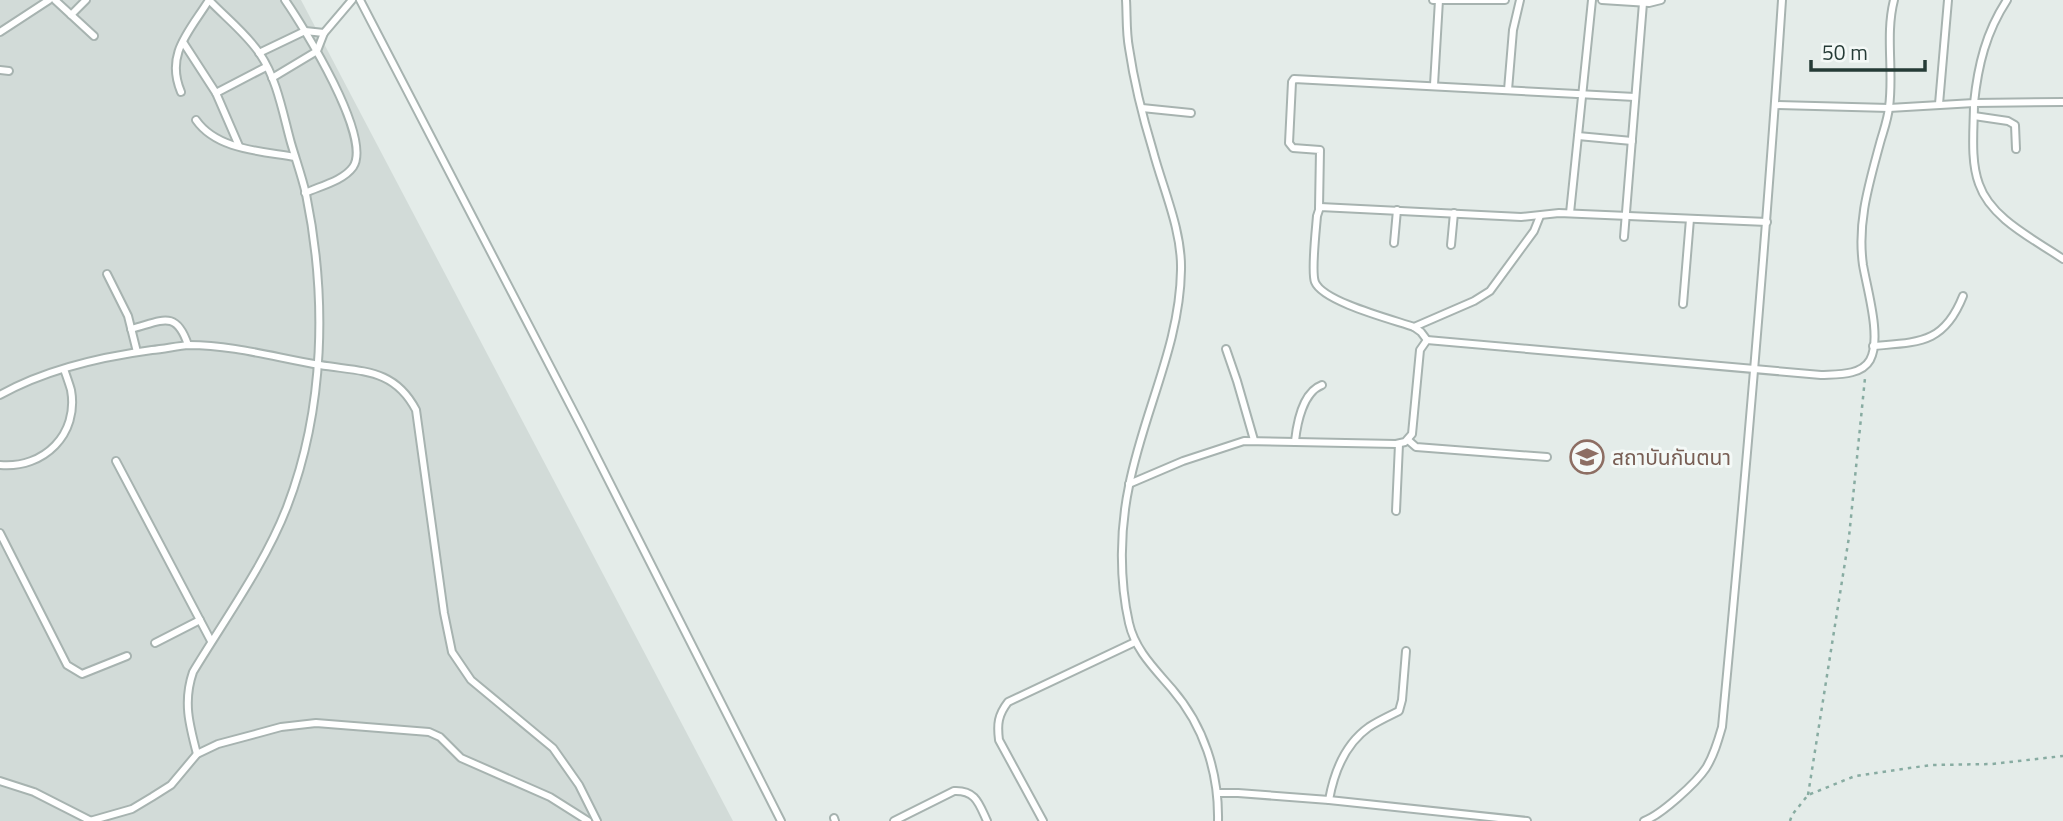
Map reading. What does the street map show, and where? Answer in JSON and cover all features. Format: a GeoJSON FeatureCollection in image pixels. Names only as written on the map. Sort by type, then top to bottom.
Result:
{"type":"FeatureCollection","features":[{"type":"Feature","properties":{"kind":"lane"},"geometry":{"type":"LineString","coordinates":[[0,32],[49,0]]}},
{"type":"Feature","properties":{"kind":"lane"},"geometry":{"type":"LineString","coordinates":[[55,0],[94,36]]}},
{"type":"Feature","properties":{"kind":"lane"},"geometry":{"type":"LineString","coordinates":[[71,15],[86,0]]}},
{"type":"Feature","properties":{"kind":"lane"},"geometry":{"type":"LineString","coordinates":[[181,92],[175,77],[174,63],[183,42],[209,0],[259,53],[271,78],[305,193],[316,262],[319,307],[318,365],[309,431],[288,506],[276,534],[193,672],[187,689],[187,714],[197,754]]}},
{"type":"Feature","properties":{"kind":"lane"},"geometry":{"type":"LineString","coordinates":[[285,0],[317,51],[352,126],[356,158],[352,167],[342,176],[305,193]]}},
{"type":"Feature","properties":{"kind":"lane"},"geometry":{"type":"LineString","coordinates":[[271,78],[317,51],[324,33],[352,0]]}},
{"type":"Feature","properties":{"kind":"lane"},"geometry":{"type":"LineString","coordinates":[[360,0],[581,426],[781,821]]}},
{"type":"Feature","properties":{"kind":"lane"},"geometry":{"type":"LineString","coordinates":[[1126,0],[1129,47],[1142,108],[1174,221],[1181,266],[1173,333],[1129,484],[1123,520],[1122,551],[1129,624],[1135,642],[1151,666],[1174,691],[1203,737],[1219,793],[1218,821]]}},
{"type":"Feature","properties":{"kind":"lane"},"geometry":{"type":"LineString","coordinates":[[1434,85],[1437,0],[1505,0]]}},
{"type":"Feature","properties":{"kind":"lane"},"geometry":{"type":"LineString","coordinates":[[1508,90],[1513,30],[1520,0]]}},
{"type":"Feature","properties":{"kind":"lane"},"geometry":{"type":"LineString","coordinates":[[1570,214],[1592,0]]}},
{"type":"Feature","properties":{"kind":"lane"},"geometry":{"type":"LineString","coordinates":[[1602,0],[1643,3],[1661,0]]}},
{"type":"Feature","properties":{"kind":"lane"},"geometry":{"type":"LineString","coordinates":[[1648,820],[1677,797],[1705,769],[1716,749],[1722,727],[1755,369],[1782,0]]}},
{"type":"Feature","properties":{"kind":"lane"},"geometry":{"type":"LineString","coordinates":[[1427,340],[1821,375],[1851,373],[1862,368],[1871,358],[1873,346],[1871,299],[1861,239],[1863,203],[1889,108],[1894,0]]}},
{"type":"Feature","properties":{"kind":"lane"},"geometry":{"type":"LineString","coordinates":[[1939,104],[1948,0]]}},
{"type":"Feature","properties":{"kind":"lane"},"geometry":{"type":"LineString","coordinates":[[2007,0],[1986,40],[1980,60],[1974,103],[1976,175],[1986,201],[2007,220],[2063,259]]}},
{"type":"Feature","properties":{"kind":"lane"},"geometry":{"type":"LineString","coordinates":[[1624,237],[1643,3]]}},
{"type":"Feature","properties":{"kind":"lane"},"geometry":{"type":"LineString","coordinates":[[259,53],[305,31],[324,33]]}},
{"type":"Feature","properties":{"kind":"lane"},"geometry":{"type":"LineString","coordinates":[[183,42],[216,93],[239,146]]}},
{"type":"Feature","properties":{"kind":"lane"},"geometry":{"type":"LineString","coordinates":[[216,93],[266,67]]}},
{"type":"Feature","properties":{"kind":"lane"},"geometry":{"type":"LineString","coordinates":[[0,70],[9,71]]}},
{"type":"Feature","properties":{"kind":"lane"},"geometry":{"type":"LineString","coordinates":[[1427,340],[1422,332],[1414,327],[1351,306],[1319,288],[1314,277],[1320,150],[1293,148],[1289,144],[1293,80],[1635,97]]}},
{"type":"Feature","properties":{"kind":"lane"},"geometry":{"type":"LineString","coordinates":[[1775,105],[1889,108],[1939,104],[2063,102]]}},
{"type":"Feature","properties":{"kind":"lane"},"geometry":{"type":"LineString","coordinates":[[1142,108],[1191,113]]}},
{"type":"Feature","properties":{"kind":"lane"},"geometry":{"type":"LineString","coordinates":[[1974,116],[2008,121],[2015,125],[2016,149]]}},
{"type":"Feature","properties":{"kind":"lane"},"geometry":{"type":"LineString","coordinates":[[196,120],[204,131],[215,138],[239,146],[295,157]]}},
{"type":"Feature","properties":{"kind":"lane"},"geometry":{"type":"LineString","coordinates":[[1578,136],[1632,141]]}},
{"type":"Feature","properties":{"kind":"lane"},"geometry":{"type":"LineString","coordinates":[[1319,208],[1767,222]]}},
{"type":"Feature","properties":{"kind":"lane"},"geometry":{"type":"LineString","coordinates":[[1394,243],[1397,210]]}},
{"type":"Feature","properties":{"kind":"lane"},"geometry":{"type":"LineString","coordinates":[[1451,245],[1454,214]]}},
{"type":"Feature","properties":{"kind":"lane"},"geometry":{"type":"LineString","coordinates":[[1414,327],[1474,301],[1490,291],[1534,231],[1540,216]]}},
{"type":"Feature","properties":{"kind":"lane"},"geometry":{"type":"LineString","coordinates":[[1684,304],[1690,219]]}},
{"type":"Feature","properties":{"kind":"lane"},"geometry":{"type":"LineString","coordinates":[[107,274],[118,293],[137,352]]}},
{"type":"Feature","properties":{"kind":"lane"},"geometry":{"type":"LineString","coordinates":[[1873,346],[1918,341],[1942,331],[1956,314],[1963,296]]}},
{"type":"Feature","properties":{"kind":"lane"},"geometry":{"type":"LineString","coordinates":[[131,329],[173,321],[183,330],[188,345]]}},
{"type":"Feature","properties":{"kind":"lane"},"geometry":{"type":"LineString","coordinates":[[1129,484],[1183,461],[1254,440],[1399,444],[1408,440],[1412,434],[1420,351],[1427,340]]}},
{"type":"Feature","properties":{"kind":"lane"},"geometry":{"type":"LineString","coordinates":[[0,395],[64,369],[102,358],[188,345],[254,352],[385,377],[400,386],[416,410],[444,613],[453,652],[471,680],[553,748],[579,785],[597,821]]}},
{"type":"Feature","properties":{"kind":"lane"},"geometry":{"type":"LineString","coordinates":[[1226,349],[1254,440]]}},
{"type":"Feature","properties":{"kind":"lane"},"geometry":{"type":"LineString","coordinates":[[0,465],[29,464],[46,455],[61,438],[71,412],[71,391],[64,369]]}},
{"type":"Feature","properties":{"kind":"lane"},"geometry":{"type":"LineString","coordinates":[[1295,441],[1300,413],[1315,389],[1322,385]]}},
{"type":"Feature","properties":{"kind":"lane"},"geometry":{"type":"LineString","coordinates":[[1408,440],[1416,447],[1547,457]]}},
{"type":"Feature","properties":{"kind":"lane"},"geometry":{"type":"LineString","coordinates":[[1396,511],[1399,444]]}},
{"type":"Feature","properties":{"kind":"lane"},"geometry":{"type":"LineString","coordinates":[[116,461],[211,641]]}},
{"type":"Feature","properties":{"kind":"lane"},"geometry":{"type":"LineString","coordinates":[[0,533],[67,665],[82,674],[127,656]]}},
{"type":"Feature","properties":{"kind":"lane"},"geometry":{"type":"LineString","coordinates":[[155,643],[200,620]]}},
{"type":"Feature","properties":{"kind":"lane"},"geometry":{"type":"LineString","coordinates":[[1043,821],[999,740],[997,727],[1000,712],[1008,702],[1135,642]]}},
{"type":"Feature","properties":{"kind":"lane"},"geometry":{"type":"LineString","coordinates":[[1329,800],[1332,780],[1340,762],[1355,741],[1369,727],[1399,711],[1406,651]]}},
{"type":"Feature","properties":{"kind":"lane"},"geometry":{"type":"LineString","coordinates":[[0,781],[34,792],[91,821],[132,809],[152,797],[171,785],[197,754],[218,744],[281,727],[316,723],[429,732],[439,737],[461,758],[550,797],[588,821]]}},
{"type":"Feature","properties":{"kind":"lane"},"geometry":{"type":"LineString","coordinates":[[894,821],[954,791],[964,790],[975,796],[987,821]]}},
{"type":"Feature","properties":{"kind":"lane"},"geometry":{"type":"LineString","coordinates":[[1219,793],[1329,800],[1527,821]]}},
{"type":"Feature","properties":{"kind":"path"},"geometry":{"type":"LineString","coordinates":[[1790,821],[1792,814],[1808,794],[1849,537],[1865,386],[1862,368]]}},
{"type":"Feature","properties":{"kind":"path"},"geometry":{"type":"LineString","coordinates":[[1808,794],[1855,776],[1931,765],[1969,765],[2063,756]]}},
{"type":"Feature","properties":{"kind":"shaded area"},"geometry":{"type":"Polygon","coordinates":[[[0,0],[301,0],[733,821],[0,821],[0,0]]]}},
{"type":"Feature","properties":{"kind":"place","name":"สถาบันกันตนา"},"geometry":{"type":"Point","coordinates":[1587,457]}}]}
